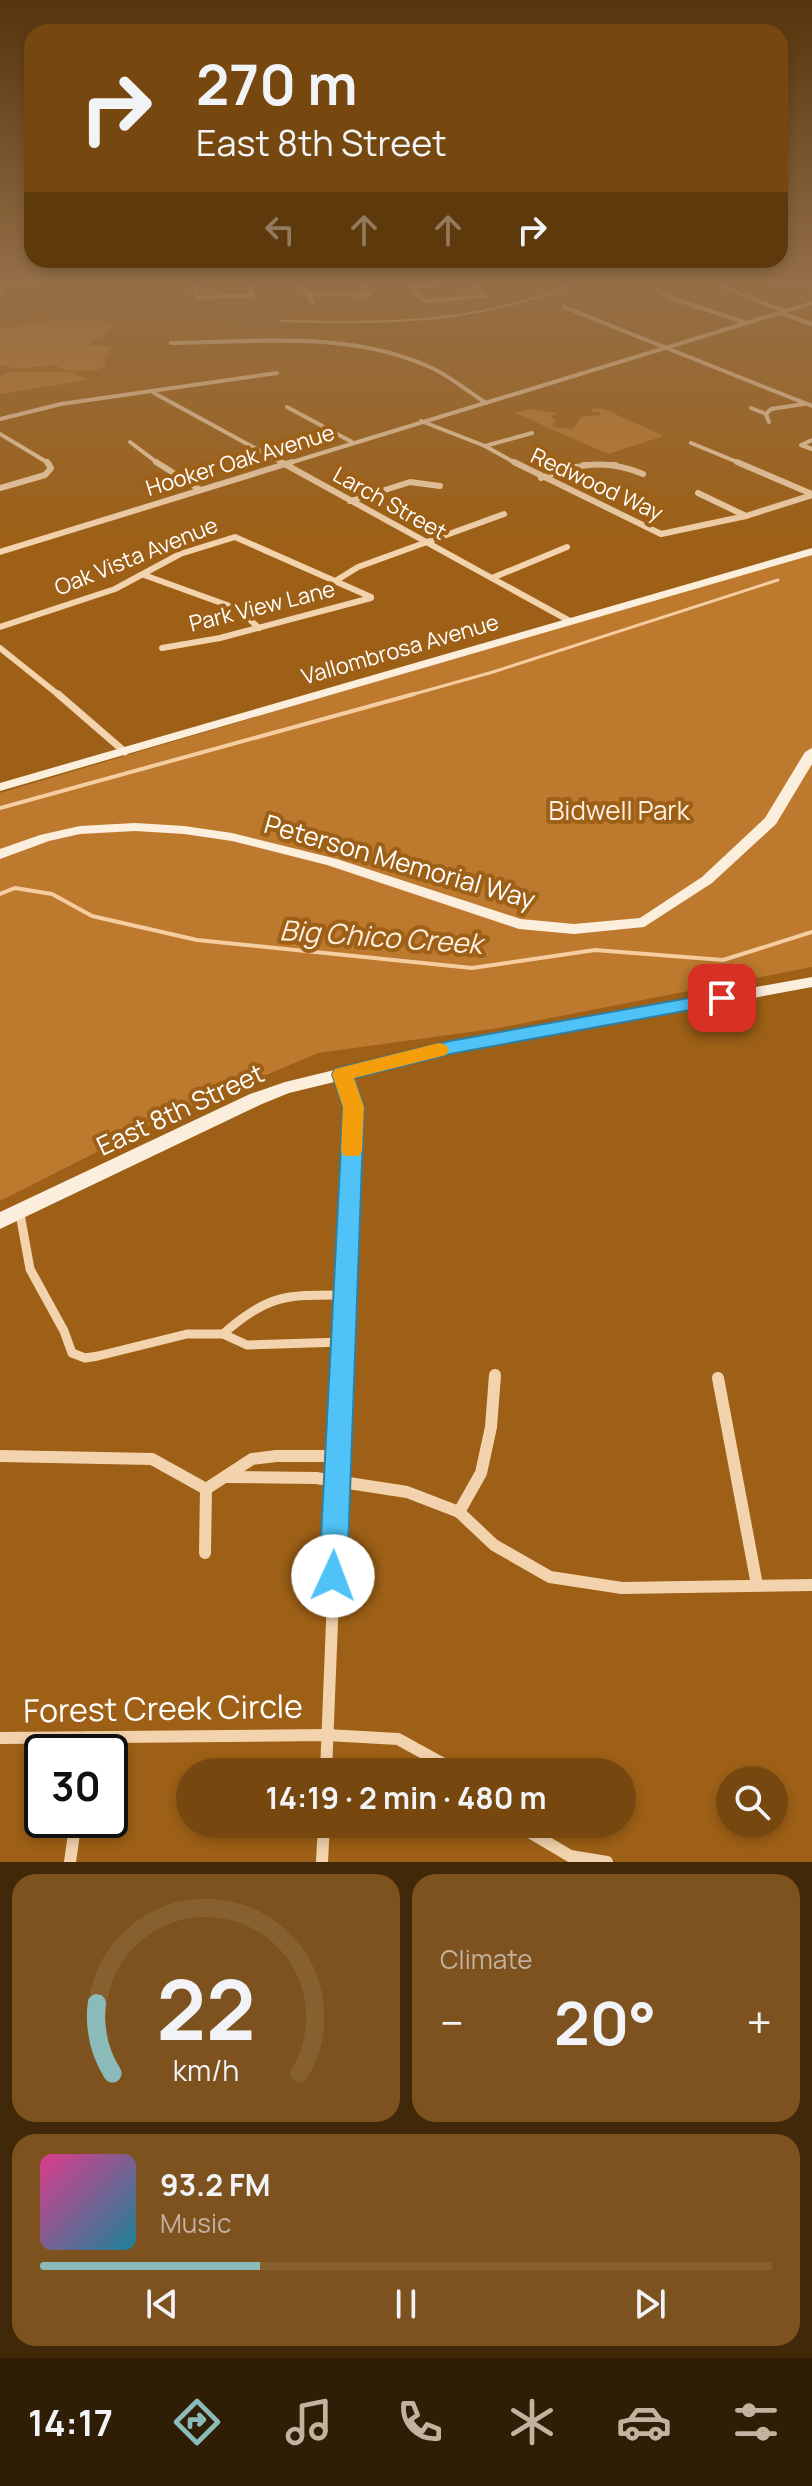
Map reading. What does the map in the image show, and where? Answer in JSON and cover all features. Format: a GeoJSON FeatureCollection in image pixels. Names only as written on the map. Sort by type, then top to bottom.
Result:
{"type":"FeatureCollection","features":[{"type":"Feature","properties":{"kind":"street"},"geometry":{"type":"LineString","coordinates":[[435,370],[486,403]]}},
{"type":"Feature","properties":{"kind":"street","name":"Hooker Oak Avenue"},"geometry":{"type":"LineString","coordinates":[[0,552],[595,370]]}},
{"type":"Feature","properties":{"kind":"street"},"geometry":{"type":"LineString","coordinates":[[718,370],[809,404]]}},
{"type":"Feature","properties":{"kind":"street"},"geometry":{"type":"LineString","coordinates":[[0,419],[61,404],[277,373]]}},
{"type":"Feature","properties":{"kind":"street","name":"Larch Street"},"geometry":{"type":"LineString","coordinates":[[154,393],[568,620]]}},
{"type":"Feature","properties":{"kind":"street"},"geometry":{"type":"LineString","coordinates":[[766,414],[771,409],[809,404]]}},
{"type":"Feature","properties":{"kind":"street"},"geometry":{"type":"LineString","coordinates":[[287,407],[352,442]]}},
{"type":"Feature","properties":{"kind":"street"},"geometry":{"type":"LineString","coordinates":[[751,408],[766,414],[769,422]]}},
{"type":"Feature","properties":{"kind":"street","name":"Redwood Way"},"geometry":{"type":"LineString","coordinates":[[421,421],[485,446],[541,478],[661,534],[746,516],[812,494]]}},
{"type":"Feature","properties":{"kind":"street"},"geometry":{"type":"LineString","coordinates":[[485,446],[532,433]]}},
{"type":"Feature","properties":{"kind":"street"},"geometry":{"type":"LineString","coordinates":[[0,434],[51,465],[51,468],[45,475],[0,488]]}},
{"type":"Feature","properties":{"kind":"street"},"geometry":{"type":"LineString","coordinates":[[812,440],[801,445],[812,449]]}},
{"type":"Feature","properties":{"kind":"street"},"geometry":{"type":"LineString","coordinates":[[130,442],[155,462],[199,489]]}},
{"type":"Feature","properties":{"kind":"street"},"geometry":{"type":"LineString","coordinates":[[691,443],[812,494]]}},
{"type":"Feature","properties":{"kind":"street"},"geometry":{"type":"LineString","coordinates":[[541,478],[588,461],[624,465],[643,474]]}},
{"type":"Feature","properties":{"kind":"street"},"geometry":{"type":"LineString","coordinates":[[350,501],[410,482],[440,486]]}},
{"type":"Feature","properties":{"kind":"street"},"geometry":{"type":"LineString","coordinates":[[698,493],[746,516]]}},
{"type":"Feature","properties":{"kind":"street"},"geometry":{"type":"LineString","coordinates":[[337,580],[358,567],[504,514]]}},
{"type":"Feature","properties":{"kind":"street","name":"Oak Vista Avenue"},"geometry":{"type":"LineString","coordinates":[[0,627],[115,589],[180,554],[235,537],[284,562],[337,580],[371,597]]}},
{"type":"Feature","properties":{"kind":"street"},"geometry":{"type":"LineString","coordinates":[[492,578],[567,547]]}},
{"type":"Feature","properties":{"kind":"street","name":"Vallombrosa Avenue"},"geometry":{"type":"LineString","coordinates":[[0,787],[812,551]]}},
{"type":"Feature","properties":{"kind":"street"},"geometry":{"type":"LineString","coordinates":[[144,575],[230,605],[259,628]]}},
{"type":"Feature","properties":{"kind":"street","name":"Park View Lane"},"geometry":{"type":"LineString","coordinates":[[162,648],[259,628],[371,597]]}},
{"type":"Feature","properties":{"kind":"street"},"geometry":{"type":"LineString","coordinates":[[0,648],[91,720],[125,752]]}},
{"type":"Feature","properties":{"kind":"street"},"geometry":{"type":"LineString","coordinates":[[0,662],[12,658]]}},
{"type":"Feature","properties":{"kind":"street","name":"Peterson Memorial Way"},"geometry":{"type":"LineString","coordinates":[[0,854],[80,830],[135,827],[184,830],[232,837],[332,862],[519,924],[574,929],[621,925],[644,922],[707,880],[771,821],[812,752]]}},
{"type":"Feature","properties":{"kind":"street","name":"East 8th Street"},"geometry":{"type":"LineString","coordinates":[[0,1221],[256,1099],[450,1048],[812,982]]}},
{"type":"Feature","properties":{"kind":"street"},"geometry":{"type":"LineString","coordinates":[[326,1758],[353,1107],[342,1074]]}},
{"type":"Feature","properties":{"kind":"street"},"geometry":{"type":"LineString","coordinates":[[20,1214],[28,1233],[30,1270],[67,1332],[72,1353],[85,1358],[98,1356],[177,1334],[223,1334],[247,1345],[343,1342]]}},
{"type":"Feature","properties":{"kind":"street"},"geometry":{"type":"LineString","coordinates":[[223,1334],[265,1300],[284,1296],[344,1295]]}},
{"type":"Feature","properties":{"kind":"street"},"geometry":{"type":"LineString","coordinates":[[459,1512],[481,1473],[491,1427],[495,1375]]}},
{"type":"Feature","properties":{"kind":"street"},"geometry":{"type":"LineString","coordinates":[[718,1378],[757,1585]]}},
{"type":"Feature","properties":{"kind":"street"},"geometry":{"type":"LineString","coordinates":[[0,1456],[152,1459],[206,1489]]}},
{"type":"Feature","properties":{"kind":"street"},"geometry":{"type":"LineString","coordinates":[[206,1489],[227,1477],[242,1463],[259,1457],[338,1456]]}},
{"type":"Feature","properties":{"kind":"street"},"geometry":{"type":"LineString","coordinates":[[227,1477],[337,1481],[407,1492],[459,1512],[494,1545],[550,1577],[622,1588],[812,1585]]}},
{"type":"Feature","properties":{"kind":"street"},"geometry":{"type":"LineString","coordinates":[[205,1553],[206,1489]]}},
{"type":"Feature","properties":{"kind":"street","name":"Forest Creek Circle"},"geometry":{"type":"LineString","coordinates":[[128,1737],[327,1735],[398,1739],[433,1758]]}},
{"type":"Feature","properties":{"kind":"street","name":"Forest Creek Circle"},"geometry":{"type":"LineString","coordinates":[[0,1738],[24,1738]]}},
{"type":"Feature","properties":{"kind":"street"},"geometry":{"type":"LineString","coordinates":[[70,1862],[73,1838]]}},
{"type":"Feature","properties":{"kind":"street"},"geometry":{"type":"LineString","coordinates":[[322,1862],[323,1838]]}},
{"type":"Feature","properties":{"kind":"street"},"geometry":{"type":"LineString","coordinates":[[540,1838],[570,1856],[607,1862]]}},
{"type":"Feature","properties":{"kind":"green space"},"geometry":{"type":"Polygon","coordinates":[[[11,372],[72,372],[89,380],[0,394],[0,376],[11,372]]]}},
{"type":"Feature","properties":{"kind":"green space"},"geometry":{"type":"Polygon","coordinates":[[[593,408],[604,409],[664,436],[608,454],[515,413],[528,409],[558,413],[550,416],[555,420],[552,427],[573,429],[581,417],[600,415],[600,412],[591,412],[593,408]]]}},
{"type":"Feature","properties":{"kind":"green space","name":"Bidwell Park"},"geometry":{"type":"Polygon","coordinates":[[[812,552],[812,967],[499,1028],[318,1053],[156,1122],[0,1201],[0,793],[812,552]]]}},
{"type":"Feature","properties":{"kind":"waterway"},"geometry":{"type":"LineString","coordinates":[[407,696],[493,672],[778,580]]}},
{"type":"Feature","properties":{"kind":"waterway"},"geometry":{"type":"LineString","coordinates":[[0,808],[414,694]]}},
{"type":"Feature","properties":{"kind":"waterway","name":"Big Chico Creek"},"geometry":{"type":"LineString","coordinates":[[0,894],[15,888],[52,894],[92,916],[197,940],[472,968],[595,950],[723,960],[812,932]]}},
{"type":"Feature","properties":{"kind":"slow traffic"},"geometry":{"type":"LineString","coordinates":[[351,1151],[353,1107],[342,1074],[439,1050]]}},
{"type":"Feature","properties":{"kind":"route"},"geometry":{"type":"LineString","coordinates":[[333,1576],[353,1107],[342,1074],[450,1048],[722,998]]}}]}
